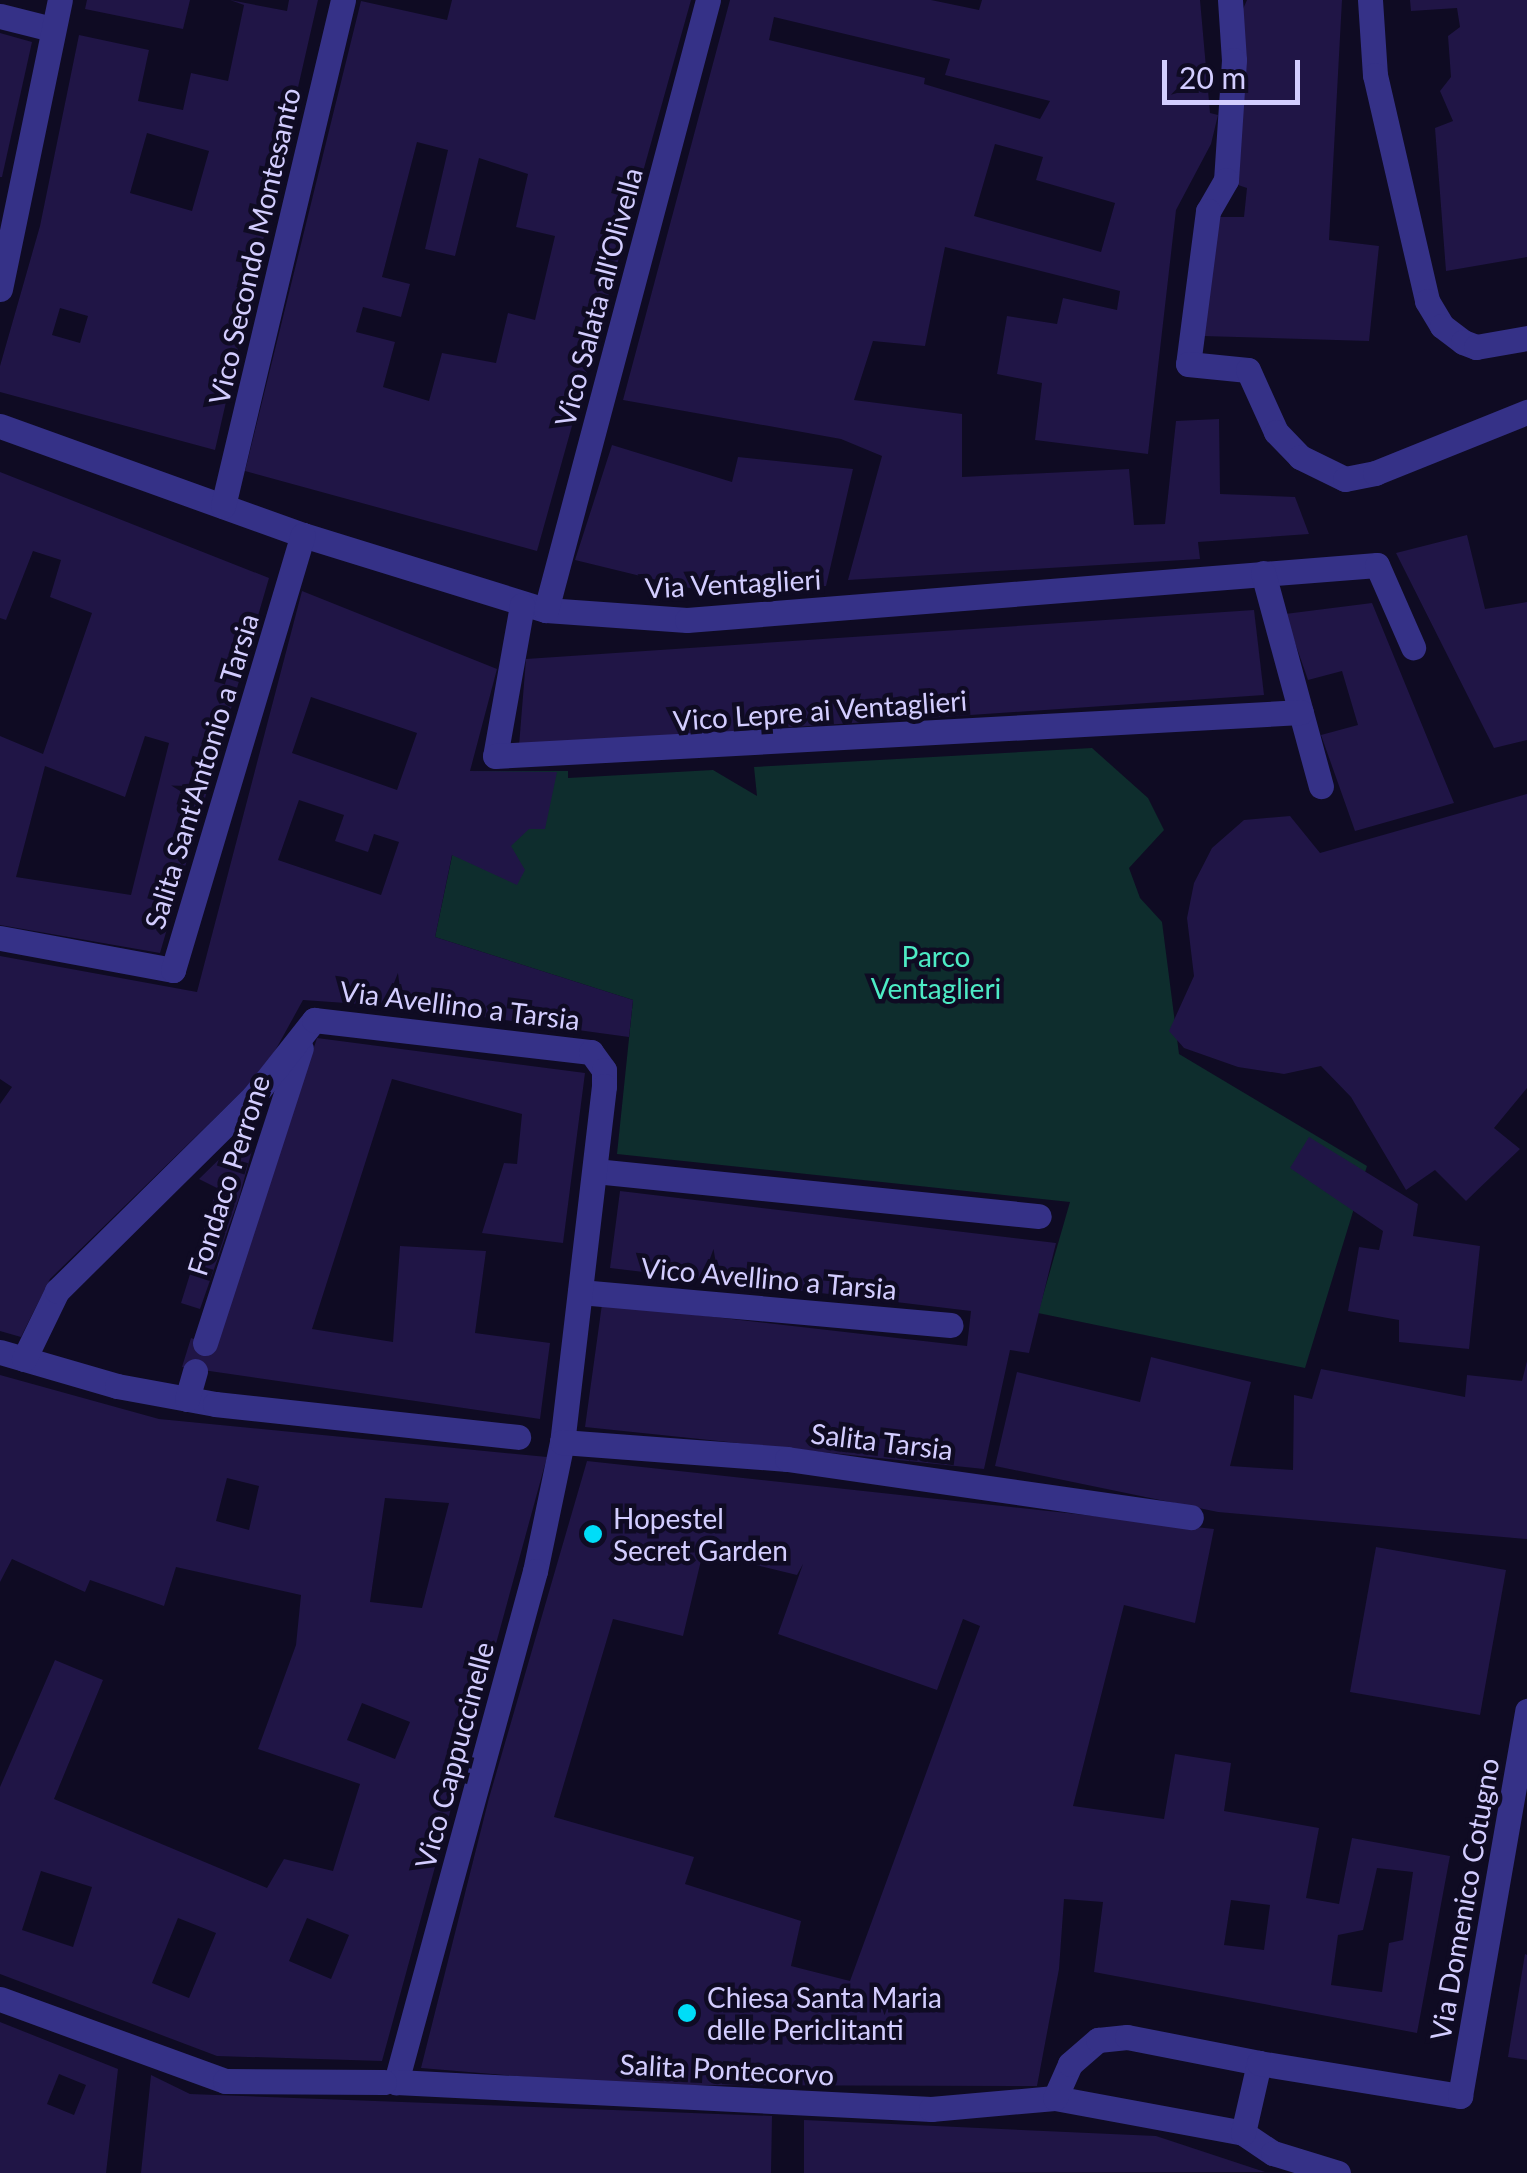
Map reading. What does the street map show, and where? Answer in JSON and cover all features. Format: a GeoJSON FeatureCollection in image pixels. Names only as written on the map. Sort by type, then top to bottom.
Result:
{"type":"FeatureCollection","features":[{"type":"Feature","properties":{"kind":"street"},"geometry":{"type":"LineString","coordinates":[[0,289],[60,0]]}},
{"type":"Feature","properties":{"kind":"street","name":"Vico Secondo Montesanto"},"geometry":{"type":"LineString","coordinates":[[223,506],[344,0]]}},
{"type":"Feature","properties":{"kind":"street","name":"Vico Salata all'Olivella"},"geometry":{"type":"LineString","coordinates":[[534,607],[708,0]]}},
{"type":"Feature","properties":{"kind":"street"},"geometry":{"type":"LineString","coordinates":[[1230,0],[1234,60],[1226,180],[1208,212],[1188,364],[1255,376],[1276,432],[1315,467],[1360,478],[1527,412]]}},
{"type":"Feature","properties":{"kind":"street"},"geometry":{"type":"LineString","coordinates":[[1370,0],[1374,75],[1427,301],[1442,326],[1463,342],[1527,338]]}},
{"type":"Feature","properties":{"kind":"street"},"geometry":{"type":"LineString","coordinates":[[0,16],[52,29]]}},
{"type":"Feature","properties":{"kind":"street","name":"Via Ventaglieri"},"geometry":{"type":"LineString","coordinates":[[0,426],[302,534],[534,607],[688,620],[1378,564],[1412,646]]}},
{"type":"Feature","properties":{"kind":"street","name":"Salita Sant'Antonio a Tarsia"},"geometry":{"type":"LineString","coordinates":[[0,938],[173,970],[302,534]]}},
{"type":"Feature","properties":{"kind":"street"},"geometry":{"type":"LineString","coordinates":[[1262,573],[1321,786]]}},
{"type":"Feature","properties":{"kind":"street","name":"Vico Lepre ai Ventaglieri"},"geometry":{"type":"LineString","coordinates":[[534,607],[495,756],[1301,712]]}},
{"type":"Feature","properties":{"kind":"street","name":"Via Avellino a Tarsia"},"geometry":{"type":"LineString","coordinates":[[12,1356],[56,1291],[254,1096],[308,1026],[327,1017],[591,1052],[604,1078],[562,1442]]}},
{"type":"Feature","properties":{"kind":"street","name":"Fondaco Perrone"},"geometry":{"type":"LineString","coordinates":[[205,1342],[308,1026]]}},
{"type":"Feature","properties":{"kind":"street"},"geometry":{"type":"LineString","coordinates":[[595,1170],[1039,1216]]}},
{"type":"Feature","properties":{"kind":"street","name":"Vico Avellino a Tarsia"},"geometry":{"type":"LineString","coordinates":[[580,1292],[952,1325]]}},
{"type":"Feature","properties":{"kind":"street"},"geometry":{"type":"LineString","coordinates":[[12,1356],[187,1399],[518,1437]]}},
{"type":"Feature","properties":{"kind":"street"},"geometry":{"type":"LineString","coordinates":[[187,1399],[195,1371]]}},
{"type":"Feature","properties":{"kind":"street","name":"Salita Tarsia"},"geometry":{"type":"LineString","coordinates":[[562,1442],[826,1464],[1191,1517]]}},
{"type":"Feature","properties":{"kind":"street","name":"Vico Cappuccinelle"},"geometry":{"type":"LineString","coordinates":[[390,2082],[535,1571],[562,1442]]}},
{"type":"Feature","properties":{"kind":"street","name":"Via Domenico Cotugno"},"geometry":{"type":"LineString","coordinates":[[1259,2063],[1460,2096],[1527,1711]]}},
{"type":"Feature","properties":{"kind":"street","name":"Salita Pontecorvo"},"geometry":{"type":"LineString","coordinates":[[0,1999],[225,2082],[390,2082],[932,2109],[1055,2098],[1243,2132],[1273,2153],[1338,2173]]}},
{"type":"Feature","properties":{"kind":"street"},"geometry":{"type":"LineString","coordinates":[[1055,2098],[1070,2064],[1098,2040],[1128,2037],[1259,2063],[1243,2132]]}},
{"type":"Feature","properties":{"kind":"green space","name":"Parco Ventaglieri"},"geometry":{"type":"Polygon","coordinates":[[[1092,748],[1148,798],[1164,830],[1129,868],[1140,898],[1162,922],[1179,1054],[1367,1166],[1305,1368],[1038,1313],[1070,1202],[617,1154],[633,1000],[435,937],[470,771],[568,771],[568,778],[713,770],[757,796],[754,767],[1092,748]]]}},
{"type":"Feature","properties":{"kind":"building"},"geometry":{"type":"Polygon","coordinates":[[[87,0],[190,0],[183,29],[85,9],[87,0]]]}},
{"type":"Feature","properties":{"kind":"building"},"geometry":{"type":"Polygon","coordinates":[[[230,0],[287,11],[289,0],[318,0],[215,450],[0,392],[0,366],[40,226],[79,35],[149,50],[138,101],[183,110],[191,73],[228,81],[244,5],[230,0]],[[147,133],[130,193],[192,211],[209,151],[147,133]],[[60,308],[52,335],[80,343],[88,316],[60,308]]]}},
{"type":"Feature","properties":{"kind":"building"},"geometry":{"type":"Polygon","coordinates":[[[452,0],[691,0],[537,551],[245,471],[361,1],[447,20],[452,0]],[[417,142],[382,277],[410,284],[401,317],[363,307],[356,332],[395,342],[383,387],[429,401],[442,353],[496,363],[508,313],[535,320],[555,236],[516,227],[528,174],[479,158],[455,256],[425,249],[448,150],[417,142]]]}},
{"type":"Feature","properties":{"kind":"building"},"geometry":{"type":"Polygon","coordinates":[[[730,0],[931,0],[979,10],[982,0],[1200,0],[1210,113],[1218,115],[1211,144],[1176,210],[1148,454],[1035,440],[1042,383],[997,374],[1007,316],[1057,324],[1063,298],[1117,310],[1120,291],[945,247],[925,346],[873,341],[854,400],[962,414],[962,477],[1129,469],[1134,525],[1165,524],[1176,421],[1219,419],[1220,494],[1295,497],[1309,534],[1198,542],[1200,559],[848,580],[882,456],[841,439],[623,400],[730,0]],[[774,17],[769,40],[925,78],[924,84],[1040,119],[1050,101],[945,75],[950,59],[774,17]],[[995,144],[974,216],[1101,252],[1115,203],[1036,180],[1043,157],[995,144]]]}},
{"type":"Feature","properties":{"kind":"building"},"geometry":{"type":"Polygon","coordinates":[[[1247,0],[1342,0],[1329,240],[1379,246],[1369,341],[1203,336],[1219,217],[1244,217],[1247,188],[1238,185],[1239,18],[1247,0]]]}},
{"type":"Feature","properties":{"kind":"building"},"geometry":{"type":"Polygon","coordinates":[[[1410,0],[1527,0],[1527,257],[1446,271],[1435,128],[1453,121],[1440,91],[1451,77],[1448,36],[1460,27],[1457,8],[1411,11],[1410,0]]]}},
{"type":"Feature","properties":{"kind":"building"},"geometry":{"type":"Polygon","coordinates":[[[0,33],[32,42],[2,177],[0,177],[0,33]]]}},
{"type":"Feature","properties":{"kind":"building"},"geometry":{"type":"Polygon","coordinates":[[[612,445],[732,482],[738,457],[853,469],[826,586],[702,591],[575,560],[612,445]]]}},
{"type":"Feature","properties":{"kind":"building"},"geometry":{"type":"Polygon","coordinates":[[[0,472],[269,578],[160,953],[0,925],[0,736],[43,754],[92,613],[50,597],[61,560],[33,551],[6,620],[0,618],[0,472]],[[145,736],[125,797],[45,766],[16,877],[131,895],[169,743],[145,736]]]}},
{"type":"Feature","properties":{"kind":"building"},"geometry":{"type":"Polygon","coordinates":[[[1467,535],[1485,609],[1527,602],[1527,740],[1494,748],[1396,553],[1467,535]]]}},
{"type":"Feature","properties":{"kind":"building"},"geometry":{"type":"Polygon","coordinates":[[[302,591],[497,669],[470,771],[557,772],[545,829],[529,829],[511,846],[525,870],[517,885],[452,855],[435,937],[633,1000],[629,1037],[417,1008],[303,1000],[265,1069],[50,1279],[21,1337],[0,1331],[0,1104],[12,1087],[0,1079],[0,956],[197,992],[302,591]],[[311,697],[292,753],[397,790],[417,733],[311,697]],[[299,800],[278,860],[381,895],[399,842],[374,834],[368,852],[335,841],[344,815],[299,800]]]}},
{"type":"Feature","properties":{"kind":"building"},"geometry":{"type":"Polygon","coordinates":[[[1372,603],[1454,803],[1355,831],[1321,735],[1358,725],[1342,671],[1308,680],[1285,614],[1372,603]]]}},
{"type":"Feature","properties":{"kind":"building"},"geometry":{"type":"Polygon","coordinates":[[[1254,610],[1264,695],[519,746],[526,659],[1254,610]]]}},
{"type":"Feature","properties":{"kind":"building"},"geometry":{"type":"Polygon","coordinates":[[[1527,794],[1527,1088],[1494,1128],[1520,1149],[1466,1201],[1435,1170],[1406,1190],[1351,1097],[1321,1066],[1284,1074],[1238,1067],[1184,1048],[1169,1031],[1194,976],[1187,918],[1194,883],[1212,848],[1244,820],[1290,816],[1320,853],[1527,794]]]}},
{"type":"Feature","properties":{"kind":"building"},"geometry":{"type":"Polygon","coordinates":[[[317,1038],[585,1073],[563,1243],[482,1233],[504,1163],[517,1164],[522,1114],[392,1079],[312,1329],[393,1342],[400,1246],[486,1251],[475,1333],[550,1343],[540,1419],[182,1367],[191,1338],[216,1346],[317,1038]]]}},
{"type":"Feature","properties":{"kind":"building"},"geometry":{"type":"Polygon","coordinates":[[[250,1129],[257,1132],[239,1198],[200,1309],[181,1303],[217,1188],[199,1179],[250,1129]]]}},
{"type":"Feature","properties":{"kind":"building"},"geometry":{"type":"Polygon","coordinates":[[[1309,1137],[1418,1204],[1413,1236],[1480,1246],[1469,1349],[1399,1342],[1399,1320],[1348,1311],[1359,1247],[1379,1250],[1383,1231],[1290,1168],[1309,1137]]]}},
{"type":"Feature","properties":{"kind":"building"},"geometry":{"type":"Polygon","coordinates":[[[620,1191],[1056,1243],[1029,1353],[1010,1350],[984,1469],[585,1427],[602,1304],[967,1346],[971,1311],[610,1268],[620,1191]]]}},
{"type":"Feature","properties":{"kind":"building"},"geometry":{"type":"Polygon","coordinates":[[[1151,1357],[1251,1382],[1230,1466],[1293,1470],[1294,1395],[1312,1399],[1321,1369],[1465,1397],[1467,1375],[1522,1381],[1527,1361],[1527,1539],[1218,1512],[995,1466],[1017,1372],[1140,1402],[1151,1357]]]}},
{"type":"Feature","properties":{"kind":"building"},"geometry":{"type":"Polygon","coordinates":[[[0,1375],[159,1419],[547,1457],[382,2061],[217,2056],[0,1974],[0,1787],[55,1660],[103,1680],[54,1799],[267,1888],[284,1859],[333,1871],[360,1784],[258,1749],[296,1645],[301,1595],[176,1567],[164,1606],[90,1580],[85,1592],[12,1559],[0,1582],[0,1375]],[[227,1478],[216,1521],[249,1530],[259,1486],[227,1478]],[[385,1498],[370,1602],[422,1608],[449,1503],[385,1498]],[[362,1703],[347,1740],[395,1759],[410,1722],[362,1703]],[[41,1871],[22,1930],[73,1947],[92,1887],[41,1871]],[[178,1918],[152,1983],[189,1998],[216,1933],[178,1918]],[[307,1918],[289,1961],[331,1979],[349,1935],[307,1918]]]}},
{"type":"Feature","properties":{"kind":"building"},"geometry":{"type":"Polygon","coordinates":[[[587,1461],[1214,1529],[1195,1623],[1124,1605],[1073,1806],[1164,1819],[1175,1754],[1231,1763],[1224,1811],[1319,1828],[1306,1898],[1339,1904],[1352,1838],[1450,1856],[1417,2033],[1094,1972],[1103,1902],[1064,1899],[1059,1969],[1037,2086],[623,2085],[421,2068],[489,1798],[587,1461]],[[703,1552],[683,1636],[613,1619],[554,1817],[694,1857],[685,1884],[801,1921],[791,1966],[850,1981],[980,1626],[963,1619],[937,1690],[778,1634],[803,1564],[797,1575],[703,1552]],[[1377,1868],[1363,1930],[1338,1935],[1331,1985],[1382,1992],[1389,1943],[1403,1940],[1413,1872],[1377,1868]],[[1231,1900],[1224,1945],[1264,1950],[1270,1905],[1231,1900]]]}},
{"type":"Feature","properties":{"kind":"building"},"geometry":{"type":"Polygon","coordinates":[[[1376,1547],[1506,1570],[1480,1715],[1350,1692],[1376,1547]]]}},
{"type":"Feature","properties":{"kind":"building"},"geometry":{"type":"Polygon","coordinates":[[[1527,1955],[1527,2060],[1508,2057],[1527,1955]]]}},
{"type":"Feature","properties":{"kind":"building"},"geometry":{"type":"Polygon","coordinates":[[[0,2022],[118,2069],[106,2173],[0,2173],[0,2022]],[[59,2074],[47,2104],[74,2115],[86,2085],[59,2074]]]}},
{"type":"Feature","properties":{"kind":"building"},"geometry":{"type":"Polygon","coordinates":[[[151,2075],[190,2094],[772,2116],[771,2173],[141,2173],[151,2075]]]}},
{"type":"Feature","properties":{"kind":"building"},"geometry":{"type":"Polygon","coordinates":[[[804,2120],[1156,2136],[1265,2172],[804,2173],[804,2120]]]}},
{"type":"Feature","properties":{"kind":"place","name":"Hopestel Secret Garden"},"geometry":{"type":"Point","coordinates":[593,1534]}},
{"type":"Feature","properties":{"kind":"place","name":"Chiesa Santa Maria delle Periclitanti"},"geometry":{"type":"Point","coordinates":[687,2013]}}]}
